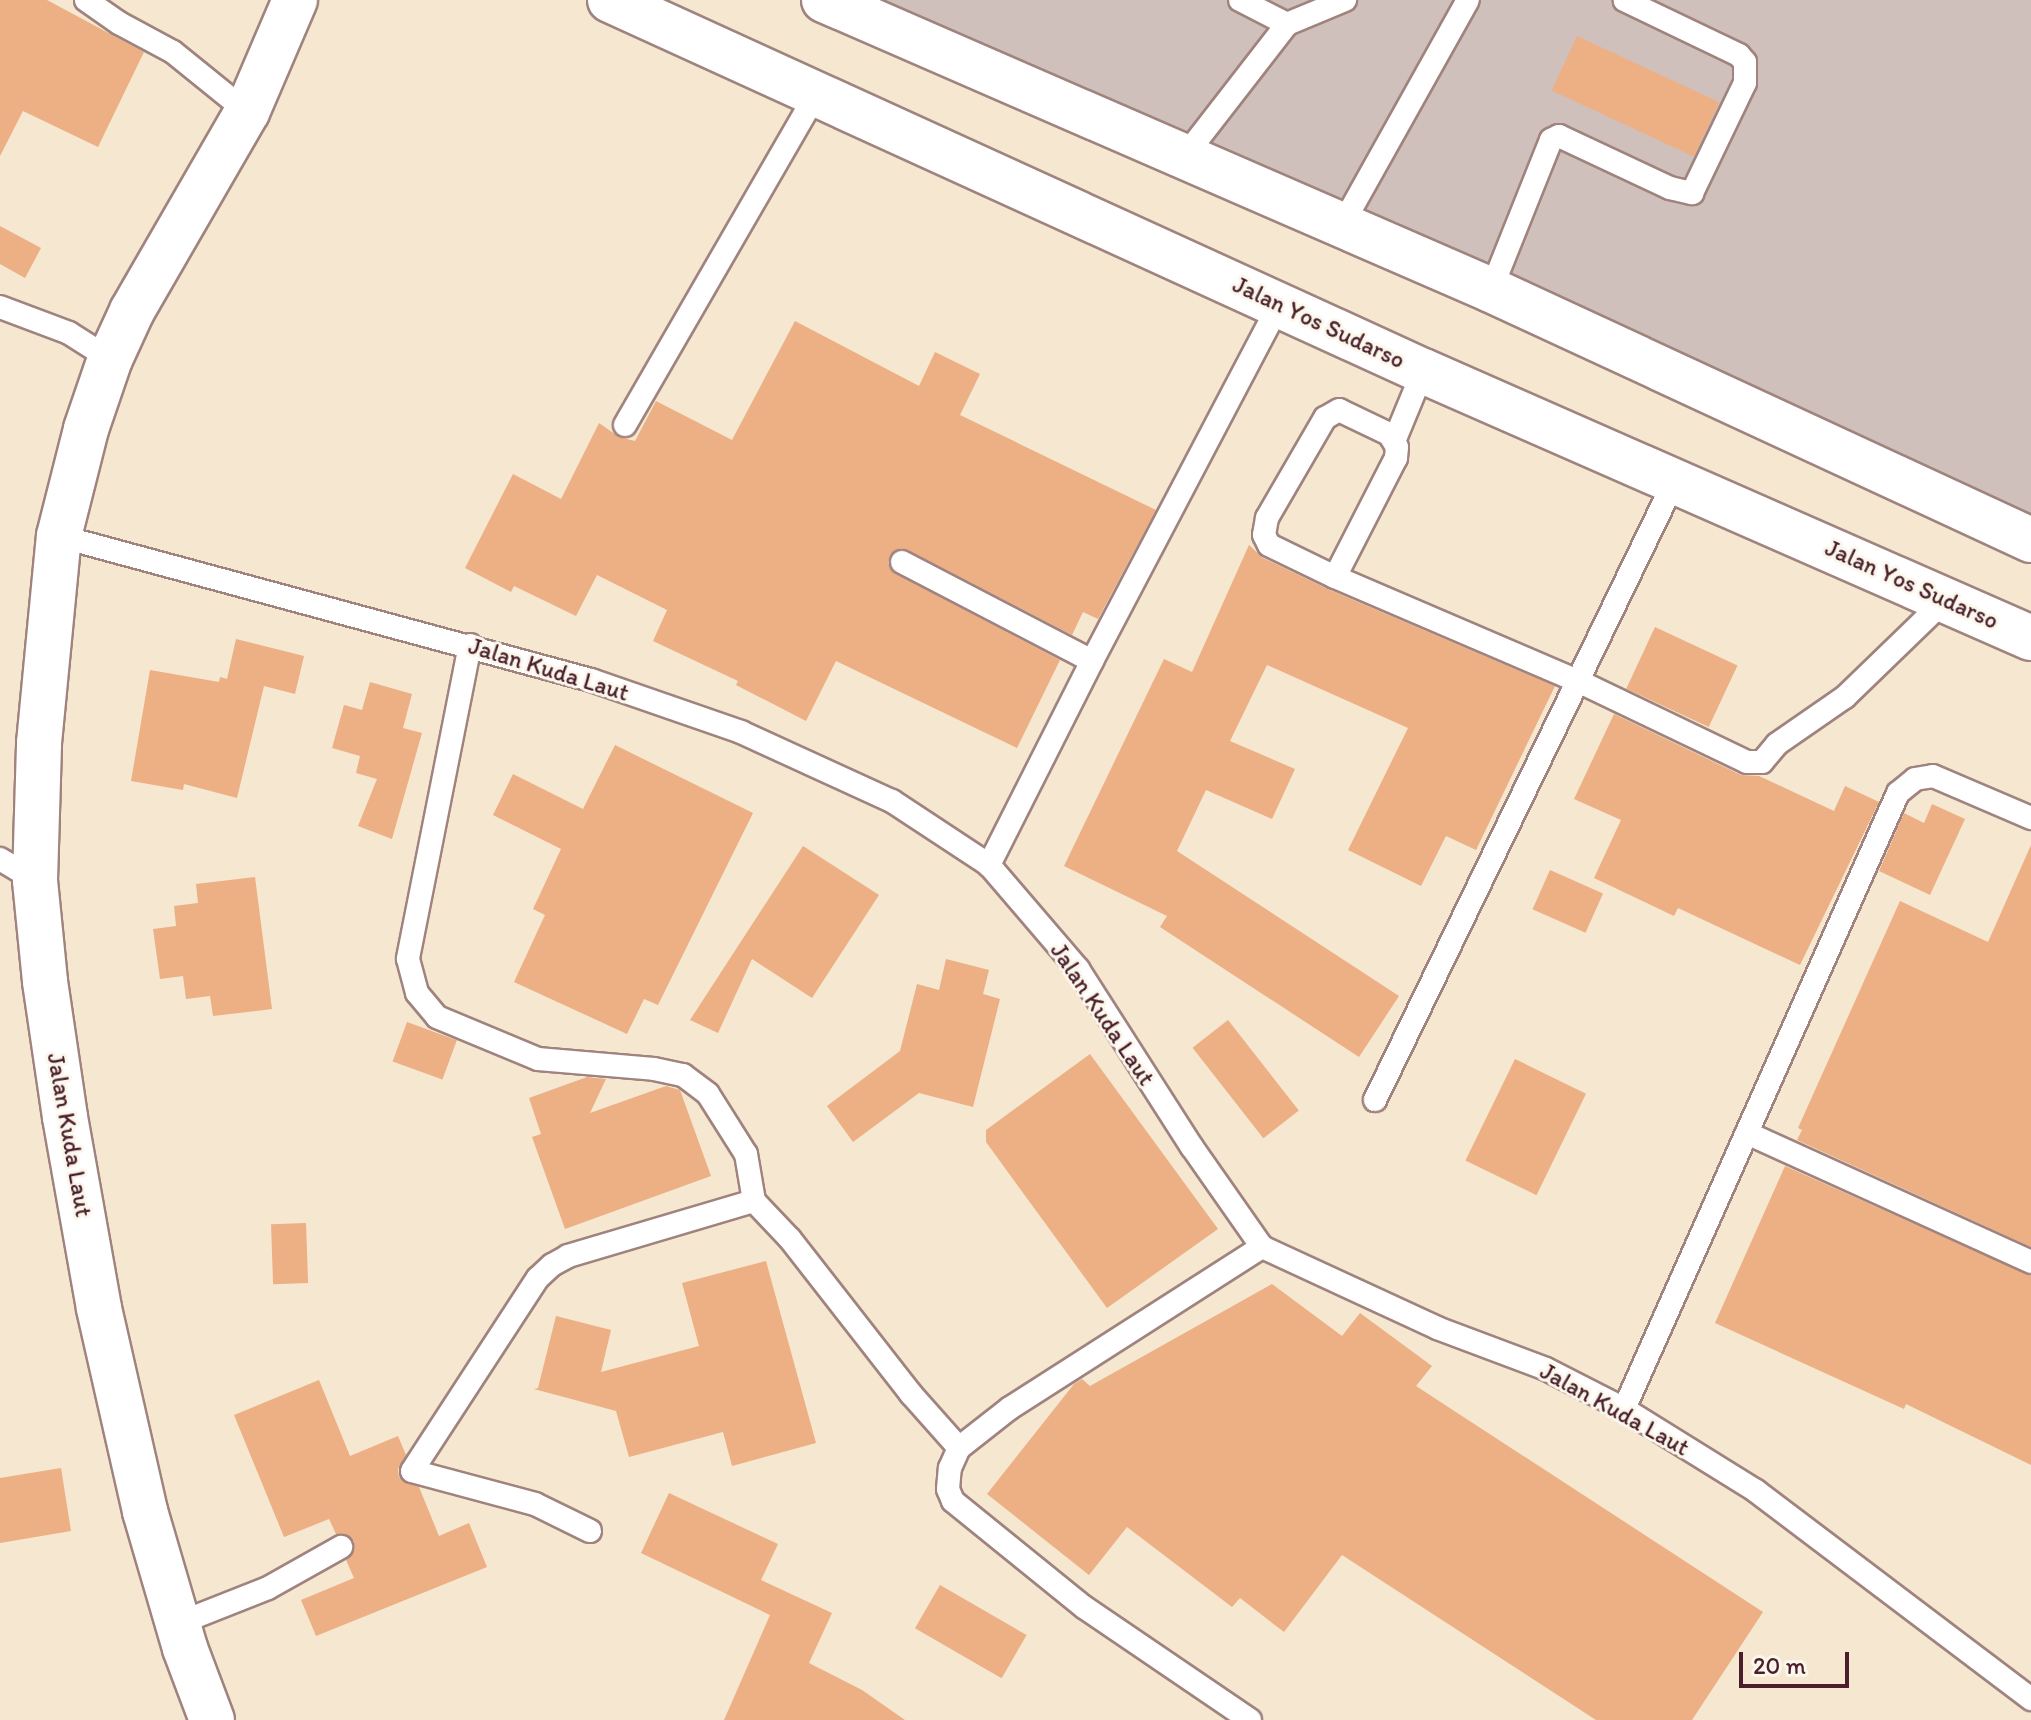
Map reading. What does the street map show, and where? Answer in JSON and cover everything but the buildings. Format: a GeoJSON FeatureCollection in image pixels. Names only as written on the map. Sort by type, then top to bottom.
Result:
{"type":"FeatureCollection","features":[{"type":"Feature","properties":{"kind":"main road","name":"Jalan Kuda Laut"},"geometry":{"type":"LineString","coordinates":[[212,1720],[177,1624],[145,1511],[99,1308],[47,997],[18,869],[39,743],[59,536],[86,429],[110,359],[132,311],[247,112],[295,0]]}},
{"type":"Feature","properties":{"kind":"main road","name":"Jalan Yos Sudarso"},"geometry":{"type":"LineString","coordinates":[[610,0],[1280,303],[1423,371],[1947,598],[2031,638]]}},
{"type":"Feature","properties":{"kind":"main road"},"geometry":{"type":"LineString","coordinates":[[824,0],[883,12],[1184,157],[1491,290],[2031,540]]}},
{"type":"Feature","properties":{"kind":"lane"},"geometry":{"type":"LineString","coordinates":[[86,0],[119,23],[173,52],[247,112]]}},
{"type":"Feature","properties":{"kind":"lane"},"geometry":{"type":"LineString","coordinates":[[1240,0],[1287,24]]}},
{"type":"Feature","properties":{"kind":"lane"},"geometry":{"type":"LineString","coordinates":[[1184,157],[1287,24],[1345,0]]}},
{"type":"Feature","properties":{"kind":"lane"},"geometry":{"type":"LineString","coordinates":[[1341,227],[1468,0]]}},
{"type":"Feature","properties":{"kind":"lane"},"geometry":{"type":"LineString","coordinates":[[1491,290],[1551,140],[1559,136],[1670,188],[1692,193],[1745,83],[1745,62],[1739,55],[1624,0]]}},
{"type":"Feature","properties":{"kind":"lane"},"geometry":{"type":"LineString","coordinates":[[625,425],[817,92]]}},
{"type":"Feature","properties":{"kind":"lane"},"geometry":{"type":"LineString","coordinates":[[989,865],[1280,303]]}},
{"type":"Feature","properties":{"kind":"lane"},"geometry":{"type":"LineString","coordinates":[[0,307],[69,333],[110,359]]}},
{"type":"Feature","properties":{"kind":"lane"},"geometry":{"type":"LineString","coordinates":[[1335,577],[1396,458],[1395,439],[1423,371]]}},
{"type":"Feature","properties":{"kind":"lane"},"geometry":{"type":"LineString","coordinates":[[1395,439],[1345,411],[1333,411],[1325,418],[1267,518],[1264,535],[1269,545],[1335,577],[1578,681],[1747,762],[1762,762],[1777,744],[1845,697],[1947,598]]}},
{"type":"Feature","properties":{"kind":"lane"},"geometry":{"type":"LineString","coordinates":[[1375,1100],[1675,480]]}},
{"type":"Feature","properties":{"kind":"lane","name":"Jalan Kuda Laut"},"geometry":{"type":"LineString","coordinates":[[59,536],[591,680],[741,732],[892,801],[989,865],[1078,969],[1192,1147],[1262,1247],[1437,1328],[1546,1369],[1624,1409],[1756,1491],[2031,1699]]}},
{"type":"Feature","properties":{"kind":"lane"},"geometry":{"type":"LineString","coordinates":[[902,562],[1092,661]]}},
{"type":"Feature","properties":{"kind":"lane"},"geometry":{"type":"LineString","coordinates":[[470,645],[408,959],[417,993],[437,1017],[538,1059],[654,1069],[683,1075],[708,1094],[746,1154],[754,1201],[790,1239],[911,1394],[959,1448]]}},
{"type":"Feature","properties":{"kind":"lane"},"geometry":{"type":"LineString","coordinates":[[1624,1409],[1898,793],[1915,779],[1933,776],[2031,818]]}},
{"type":"Feature","properties":{"kind":"lane"},"geometry":{"type":"LineString","coordinates":[[1747,1133],[2031,1262]]}},
{"type":"Feature","properties":{"kind":"lane"},"geometry":{"type":"LineString","coordinates":[[590,1531],[535,1504],[412,1471],[538,1278],[552,1265],[568,1256],[754,1201]]}},
{"type":"Feature","properties":{"kind":"lane"},"geometry":{"type":"LineString","coordinates":[[1250,1720],[1085,1608],[953,1501],[948,1489],[950,1468],[959,1448],[1010,1408],[1262,1247]]}},
{"type":"Feature","properties":{"kind":"lane"},"geometry":{"type":"LineString","coordinates":[[177,1624],[268,1588],[341,1547]]}},
{"type":"Feature","properties":{"kind":"shaded area"},"geometry":{"type":"Polygon","coordinates":[[[870,0],[2031,0],[2031,520],[870,0]]]}}]}
